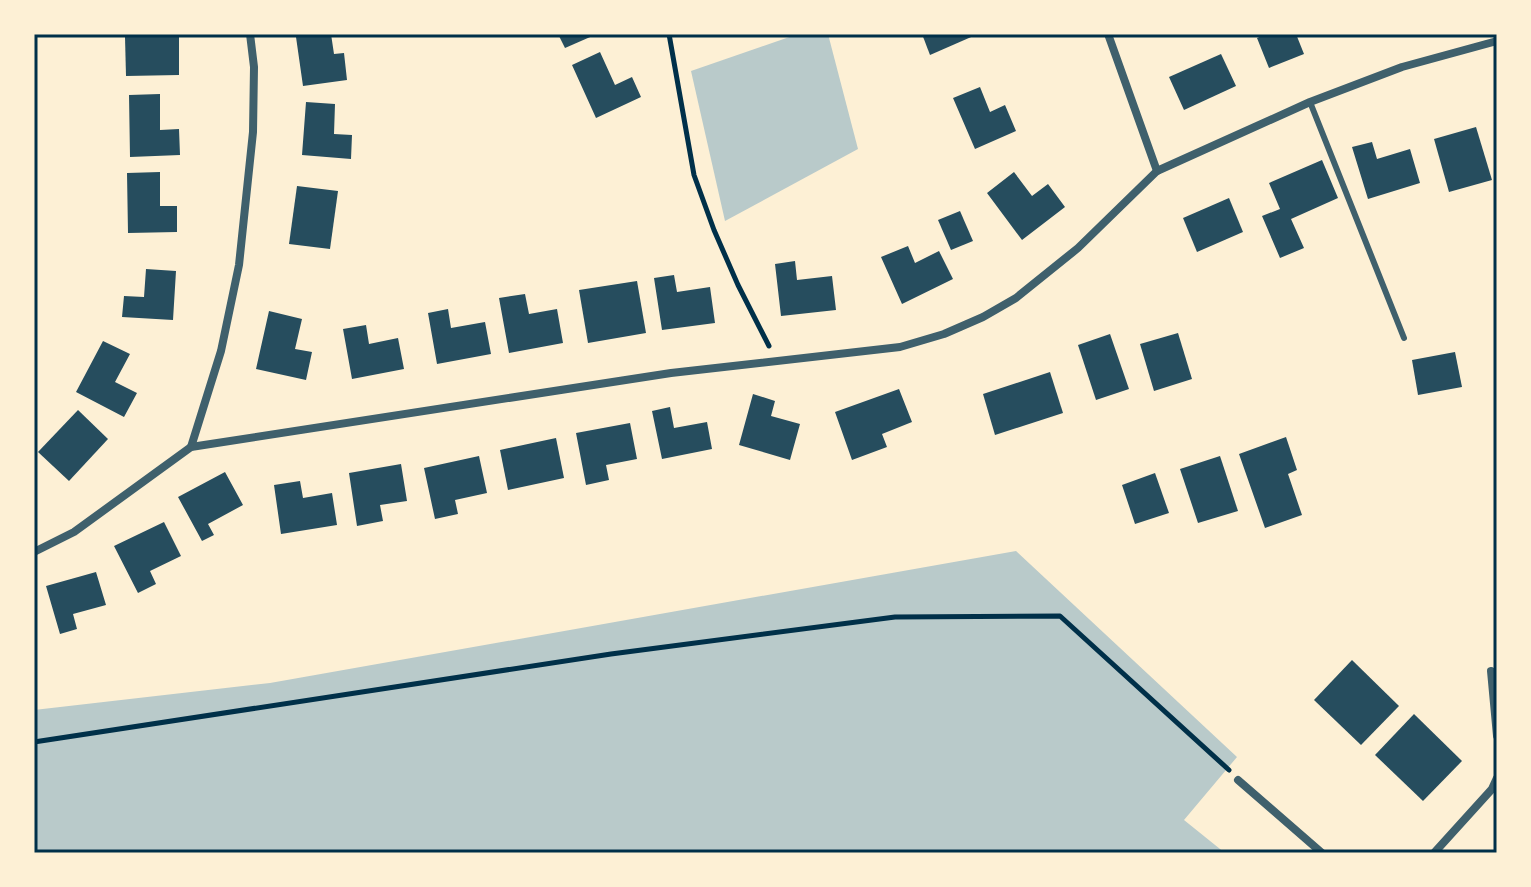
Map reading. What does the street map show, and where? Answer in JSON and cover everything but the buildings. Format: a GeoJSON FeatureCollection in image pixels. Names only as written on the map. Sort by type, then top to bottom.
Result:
{"type":"FeatureCollection","features":[{"type":"Feature","properties":{"kind":"street"},"geometry":{"type":"LineString","coordinates":[[191,447],[221,351],[239,265],[253,132],[254,67],[250,34]]}},
{"type":"Feature","properties":{"kind":"street"},"geometry":{"type":"LineString","coordinates":[[1108,34],[1157,171]]}},
{"type":"Feature","properties":{"kind":"street"},"geometry":{"type":"LineString","coordinates":[[34,552],[74,532],[191,447],[671,373],[900,347],[944,334],[1016,298],[1078,248],[1157,171],[1310,102],[1402,67],[1497,41]]}},
{"type":"Feature","properties":{"kind":"street"},"geometry":{"type":"LineString","coordinates":[[1491,671],[1497,736]]}},
{"type":"Feature","properties":{"kind":"street"},"geometry":{"type":"LineString","coordinates":[[1434,853],[1492,789],[1497,778]]}},
{"type":"Feature","properties":{"kind":"street"},"geometry":{"type":"LineString","coordinates":[[1238,780],[1322,853]]}},
{"type":"Feature","properties":{"kind":"lane"},"geometry":{"type":"LineString","coordinates":[[1310,102],[1404,338]]}},
{"type":"Feature","properties":{"kind":"path"},"geometry":{"type":"LineString","coordinates":[[669,34],[694,175],[738,285],[776,362]]}},
{"type":"Feature","properties":{"kind":"path"},"geometry":{"type":"LineString","coordinates":[[34,742],[611,654],[895,617],[1060,616],[1238,780]]}},
{"type":"Feature","properties":{"kind":"shaded area"},"geometry":{"type":"Polygon","coordinates":[[[798,34],[828,34],[858,149],[725,221],[691,71],[798,34]]]}},
{"type":"Feature","properties":{"kind":"shaded area"},"geometry":{"type":"Polygon","coordinates":[[[1016,551],[1237,757],[1184,820],[1225,853],[34,853],[34,710],[270,683],[1016,551]]]}}]}
